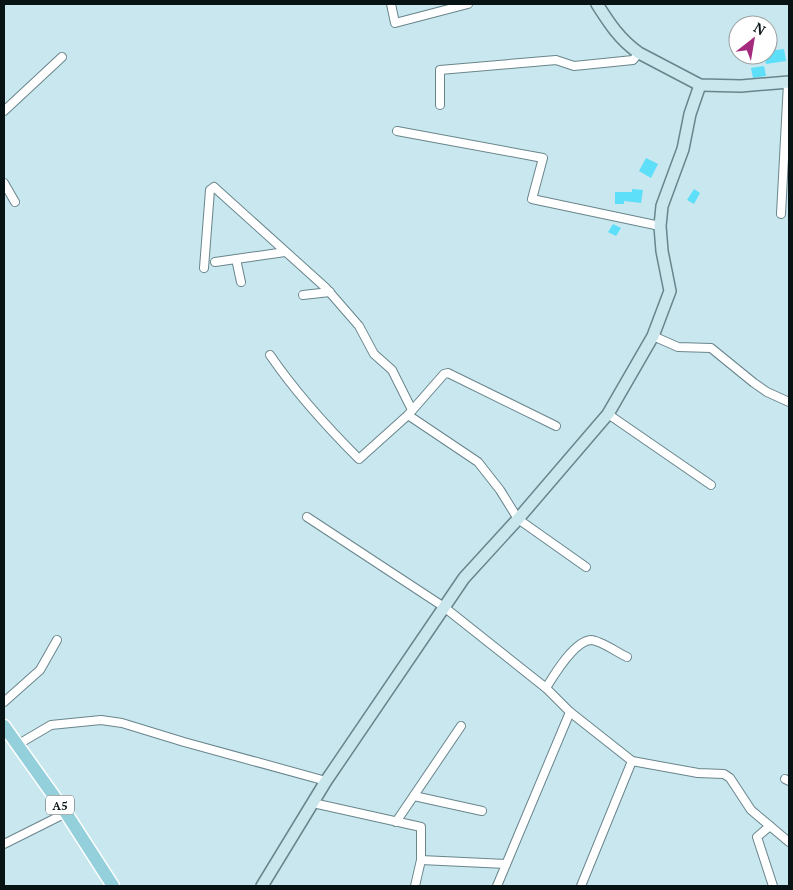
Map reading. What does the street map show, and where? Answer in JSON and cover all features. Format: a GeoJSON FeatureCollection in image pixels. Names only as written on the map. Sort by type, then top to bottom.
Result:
{"type":"FeatureCollection","features":[{"type":"Feature","properties":{"kind":"main road","name":"A5"},"geometry":{"type":"LineString","coordinates":[[4,726],[66,813],[113,886]]}},
{"type":"Feature","properties":{"kind":"street"},"geometry":{"type":"LineString","coordinates":[[391,4],[395,23],[468,4]]}},
{"type":"Feature","properties":{"kind":"street"},"geometry":{"type":"LineString","coordinates":[[597,4],[615,32],[638,53],[700,85],[741,86],[789,83],[781,214]]}},
{"type":"Feature","properties":{"kind":"street"},"geometry":{"type":"LineString","coordinates":[[440,105],[440,70],[556,60],[574,66],[633,60],[638,53]]}},
{"type":"Feature","properties":{"kind":"street"},"geometry":{"type":"LineString","coordinates":[[4,111],[62,57]]}},
{"type":"Feature","properties":{"kind":"street"},"geometry":{"type":"LineString","coordinates":[[262,886],[326,781],[444,608],[476,563],[518,519],[608,414],[653,336],[670,291],[670,283],[662,251],[660,226],[662,206],[683,149],[690,114],[700,85]]}},
{"type":"Feature","properties":{"kind":"street"},"geometry":{"type":"LineString","coordinates":[[397,131],[543,158],[532,200],[660,226]]}},
{"type":"Feature","properties":{"kind":"street"},"geometry":{"type":"LineString","coordinates":[[4,183],[15,202]]}},
{"type":"Feature","properties":{"kind":"street"},"geometry":{"type":"LineString","coordinates":[[204,268],[210,190],[214,187],[330,292],[360,326],[374,354],[392,370],[410,413],[478,462],[500,490],[518,519],[586,567]]}},
{"type":"Feature","properties":{"kind":"street"},"geometry":{"type":"LineString","coordinates":[[215,262],[285,252]]}},
{"type":"Feature","properties":{"kind":"street"},"geometry":{"type":"LineString","coordinates":[[236,259],[241,282]]}},
{"type":"Feature","properties":{"kind":"street"},"geometry":{"type":"LineString","coordinates":[[303,295],[330,292]]}},
{"type":"Feature","properties":{"kind":"street"},"geometry":{"type":"LineString","coordinates":[[653,336],[678,347],[711,348],[754,383],[767,392],[789,402]]}},
{"type":"Feature","properties":{"kind":"street"},"geometry":{"type":"LineString","coordinates":[[270,354],[291,385],[359,459],[410,413],[444,374],[448,372],[556,426]]}},
{"type":"Feature","properties":{"kind":"street"},"geometry":{"type":"LineString","coordinates":[[608,414],[711,485]]}},
{"type":"Feature","properties":{"kind":"street"},"geometry":{"type":"LineString","coordinates":[[306,517],[444,608],[546,688],[570,712],[632,761],[698,773],[724,774],[730,778],[751,810],[789,842]]}},
{"type":"Feature","properties":{"kind":"street"},"geometry":{"type":"LineString","coordinates":[[4,702],[40,670],[57,640]]}},
{"type":"Feature","properties":{"kind":"street"},"geometry":{"type":"LineString","coordinates":[[546,688],[567,657],[583,642],[591,640],[597,642],[627,657]]}},
{"type":"Feature","properties":{"kind":"street"},"geometry":{"type":"LineString","coordinates":[[497,886],[570,712]]}},
{"type":"Feature","properties":{"kind":"street"},"geometry":{"type":"LineString","coordinates":[[17,744],[51,725],[101,720],[122,723],[326,781]]}},
{"type":"Feature","properties":{"kind":"street"},"geometry":{"type":"LineString","coordinates":[[396,822],[461,726]]}},
{"type":"Feature","properties":{"kind":"street"},"geometry":{"type":"LineString","coordinates":[[581,886],[632,761]]}},
{"type":"Feature","properties":{"kind":"street"},"geometry":{"type":"LineString","coordinates":[[414,796],[482,811]]}},
{"type":"Feature","properties":{"kind":"street"},"geometry":{"type":"LineString","coordinates":[[313,803],[421,828],[421,860],[415,886]]}},
{"type":"Feature","properties":{"kind":"street"},"geometry":{"type":"LineString","coordinates":[[4,844],[66,813]]}},
{"type":"Feature","properties":{"kind":"street"},"geometry":{"type":"LineString","coordinates":[[770,826],[758,837],[773,886]]}},
{"type":"Feature","properties":{"kind":"street"},"geometry":{"type":"LineString","coordinates":[[421,860],[506,864]]}},
{"type":"Feature","properties":{"kind":"building"},"geometry":{"type":"Polygon","coordinates":[[[784,49],[786,61],[778,62],[778,50],[784,49]]]}},
{"type":"Feature","properties":{"kind":"building"},"geometry":{"type":"Polygon","coordinates":[[[764,66],[766,76],[753,78],[751,68],[764,66]]]}},
{"type":"Feature","properties":{"kind":"building"},"geometry":{"type":"Polygon","coordinates":[[[646,158],[658,164],[651,178],[639,171],[646,158]]]}},
{"type":"Feature","properties":{"kind":"building"},"geometry":{"type":"Polygon","coordinates":[[[632,189],[643,190],[641,203],[624,201],[624,204],[615,204],[615,192],[632,192],[632,189]]]}},
{"type":"Feature","properties":{"kind":"building"},"geometry":{"type":"Polygon","coordinates":[[[694,189],[700,193],[694,204],[687,200],[694,189]]]}},
{"type":"Feature","properties":{"kind":"building"},"geometry":{"type":"Polygon","coordinates":[[[613,224],[621,228],[616,236],[608,232],[613,224]]]}}]}
